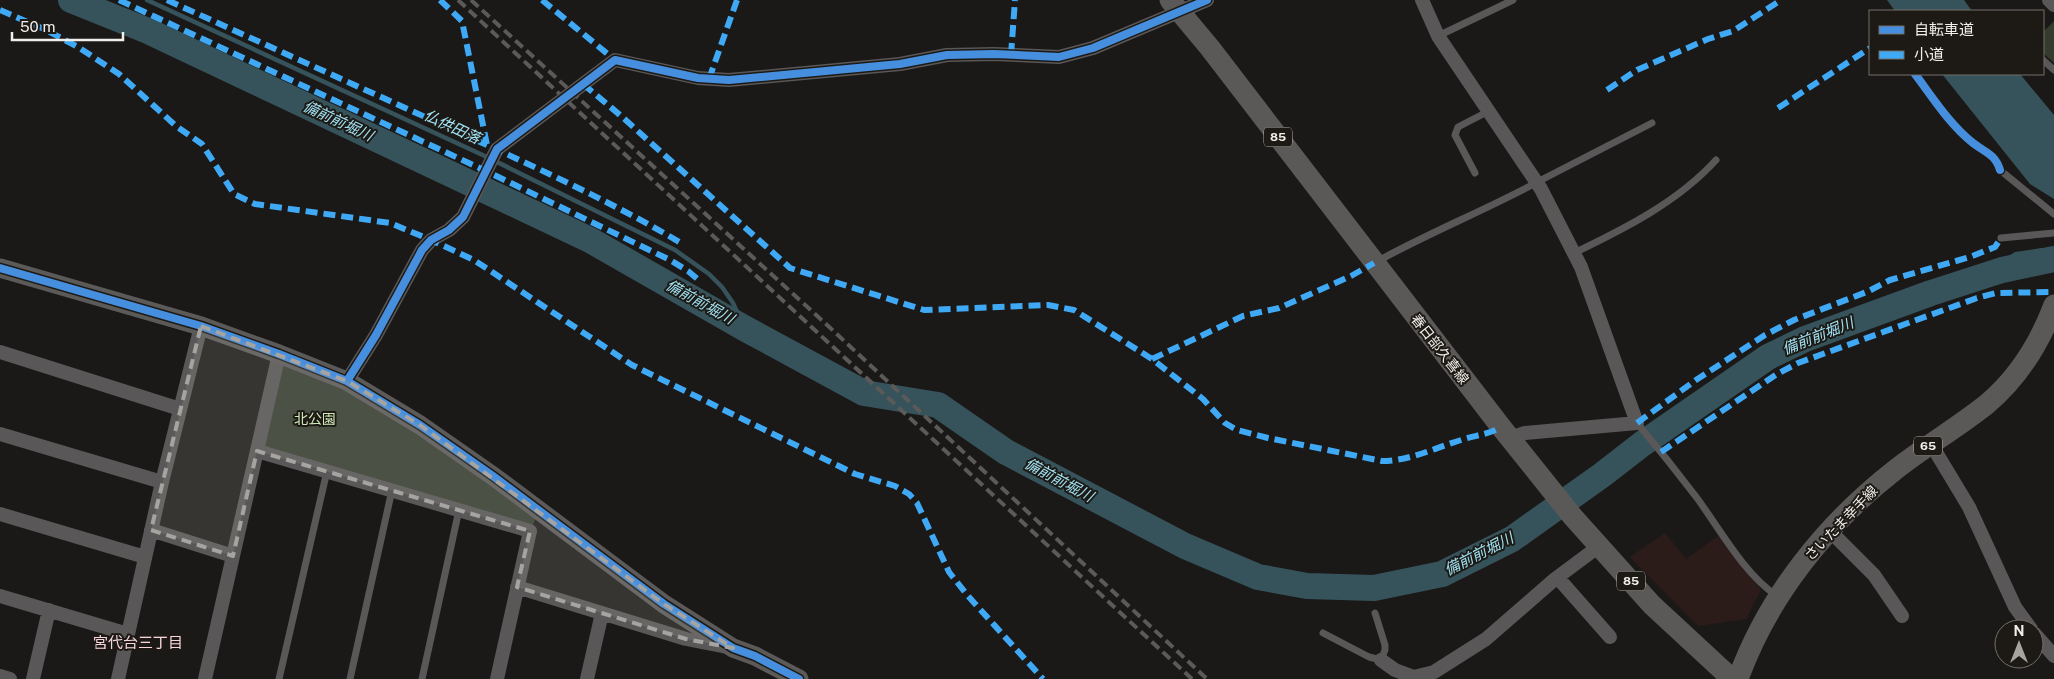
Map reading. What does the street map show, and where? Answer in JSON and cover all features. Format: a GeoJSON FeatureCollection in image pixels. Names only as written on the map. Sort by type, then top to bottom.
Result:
{"type":"FeatureCollection","features":[{"type":"Feature","properties":{"kind":"main road","name":"春日部久喜線"},"geometry":{"type":"LineString","coordinates":[[1175,6],[1210,48],[1374,263],[1573,517],[1652,605],[1732,679]]}},
{"type":"Feature","properties":{"kind":"main road","name":"さいたま幸手線"},"geometry":{"type":"LineString","coordinates":[[1738,679],[1754,640],[1778,597],[1806,558],[1858,501],[1896,469],[1987,403],[2004,387],[2029,356],[2040,337],[2054,305]]}},
{"type":"Feature","properties":{"kind":"street"},"geometry":{"type":"LineString","coordinates":[[347,381],[376,335],[422,250],[431,240],[449,230],[463,217],[496,150],[615,60],[698,78],[729,80],[900,64],[947,55],[994,54],[1058,57],[1093,48],[1175,6],[1207,0]]}},
{"type":"Feature","properties":{"kind":"street"},"geometry":{"type":"LineString","coordinates":[[1422,0],[1438,36],[1537,182],[1581,267],[1639,425],[1524,433],[1510,438]]}},
{"type":"Feature","properties":{"kind":"street"},"geometry":{"type":"LineString","coordinates":[[2049,0],[2054,5]]}},
{"type":"Feature","properties":{"kind":"street"},"geometry":{"type":"LineString","coordinates":[[0,268],[201,326],[347,381],[428,431],[493,476],[664,604],[733,648]]}},
{"type":"Feature","properties":{"kind":"street"},"geometry":{"type":"LineString","coordinates":[[118,679],[162,482],[201,326]]}},
{"type":"Feature","properties":{"kind":"street"},"geometry":{"type":"LineString","coordinates":[[0,352],[180,409]]}},
{"type":"Feature","properties":{"kind":"street"},"geometry":{"type":"LineString","coordinates":[[205,679],[279,354]]}},
{"type":"Feature","properties":{"kind":"street"},"geometry":{"type":"LineString","coordinates":[[0,434],[162,482]]}},
{"type":"Feature","properties":{"kind":"street"},"geometry":{"type":"LineString","coordinates":[[1931,444],[1969,507],[2015,607],[2024,619]]}},
{"type":"Feature","properties":{"kind":"street"},"geometry":{"type":"LineString","coordinates":[[257,451],[530,531],[497,679]]}},
{"type":"Feature","properties":{"kind":"street"},"geometry":{"type":"LineString","coordinates":[[0,514],[145,557]]}},
{"type":"Feature","properties":{"kind":"street"},"geometry":{"type":"LineString","coordinates":[[151,530],[233,556]]}},
{"type":"Feature","properties":{"kind":"street"},"geometry":{"type":"LineString","coordinates":[[1830,531],[1874,575],[1902,616]]}},
{"type":"Feature","properties":{"kind":"street"},"geometry":{"type":"LineString","coordinates":[[1381,660],[1395,670],[1414,677],[1434,672],[1486,639],[1598,547]]}},
{"type":"Feature","properties":{"kind":"street"},"geometry":{"type":"LineString","coordinates":[[1558,578],[1610,637]]}},
{"type":"Feature","properties":{"kind":"street"},"geometry":{"type":"LineString","coordinates":[[518,587],[686,639],[733,648],[755,656],[799,679]]}},
{"type":"Feature","properties":{"kind":"street"},"geometry":{"type":"LineString","coordinates":[[0,596],[128,634]]}},
{"type":"Feature","properties":{"kind":"street"},"geometry":{"type":"LineString","coordinates":[[33,679],[49,610]]}},
{"type":"Feature","properties":{"kind":"street"},"geometry":{"type":"LineString","coordinates":[[587,679],[602,613]]}},
{"type":"Feature","properties":{"kind":"street"},"geometry":{"type":"LineString","coordinates":[[2044,644],[2054,656]]}},
{"type":"Feature","properties":{"kind":"street"},"geometry":{"type":"LineString","coordinates":[[0,676],[10,679]]}},
{"type":"Feature","properties":{"kind":"lane"},"geometry":{"type":"LineString","coordinates":[[1438,36],[1513,0]]}},
{"type":"Feature","properties":{"kind":"lane"},"geometry":{"type":"LineString","coordinates":[[2044,61],[2054,70]]}},
{"type":"Feature","properties":{"kind":"lane"},"geometry":{"type":"LineString","coordinates":[[1474,173],[1455,135],[1458,127],[1489,111]]}},
{"type":"Feature","properties":{"kind":"lane"},"geometry":{"type":"LineString","coordinates":[[1374,263],[1486,206],[1532,186],[1652,123]]}},
{"type":"Feature","properties":{"kind":"lane"},"geometry":{"type":"LineString","coordinates":[[1574,254],[1612,235],[1656,209],[1703,175],[1716,160]]}},
{"type":"Feature","properties":{"kind":"lane"},"geometry":{"type":"LineString","coordinates":[[2000,170],[2054,214]]}},
{"type":"Feature","properties":{"kind":"lane"},"geometry":{"type":"LineString","coordinates":[[2001,238],[2054,232]]}},
{"type":"Feature","properties":{"kind":"lane"},"geometry":{"type":"LineString","coordinates":[[1639,425],[1735,552],[1763,586],[1778,597]]}},
{"type":"Feature","properties":{"kind":"lane"},"geometry":{"type":"LineString","coordinates":[[279,679],[327,471]]}},
{"type":"Feature","properties":{"kind":"lane"},"geometry":{"type":"LineString","coordinates":[[350,679],[392,490]]}},
{"type":"Feature","properties":{"kind":"lane"},"geometry":{"type":"LineString","coordinates":[[422,679],[459,510]]}},
{"type":"Feature","properties":{"kind":"lane"},"geometry":{"type":"LineString","coordinates":[[1323,633],[1369,657],[1381,660],[1385,645],[1375,613]]}},
{"type":"Feature","properties":{"kind":"highlighted area"},"geometry":{"type":"Polygon","coordinates":[[[201,326],[347,381],[420,425],[664,604],[733,648],[686,639],[517,587],[530,531],[257,451],[233,556],[151,530],[201,326]]]}},
{"type":"Feature","properties":{"kind":"shaded area"},"geometry":{"type":"Polygon","coordinates":[[[1665,533],[1686,559],[1718,536],[1761,590],[1746,619],[1698,626],[1630,557],[1665,533]]]}},
{"type":"Feature","properties":{"kind":"green space"},"geometry":{"type":"Polygon","coordinates":[[[2054,21],[2054,63],[2044,54],[2044,31],[2054,21]]]}},
{"type":"Feature","properties":{"kind":"green space","name":"北公園"},"geometry":{"type":"Polygon","coordinates":[[[279,354],[347,381],[539,511],[530,531],[257,451],[279,354]]]}},
{"type":"Feature","properties":{"kind":"water"},"geometry":{"type":"Polygon","coordinates":[[[1887,0],[1964,0],[1971,10],[1894,10],[1887,0]]]}},
{"type":"Feature","properties":{"kind":"water"},"geometry":{"type":"Polygon","coordinates":[[[1943,75],[2021,75],[2054,115],[2054,199],[2030,184],[1943,75]]]}},
{"type":"Feature","properties":{"kind":"water"},"geometry":{"type":"Polygon","coordinates":[[[2054,248],[2054,269],[1968,281],[2015,252],[2054,248]]]}},
{"type":"Feature","properties":{"kind":"waterway","name":"備前前堀川"},"geometry":{"type":"LineString","coordinates":[[71,0],[148,31],[590,240],[744,328],[864,393],[938,405],[1006,452],[1185,546],[1258,577],[1307,586],[1374,588],[1442,574],[1512,539],[1642,444],[1768,357],[1805,339],[1931,293],[2002,270],[2054,259]]}},
{"type":"Feature","properties":{"kind":"waterway","name":"仏供田落"},"geometry":{"type":"LineString","coordinates":[[147,0],[487,157],[675,250],[709,274],[722,287],[733,303],[744,328]]}},
{"type":"Feature","properties":{"kind":"railway"},"geometry":{"type":"LineString","coordinates":[[458,0],[1192,679]]}},
{"type":"Feature","properties":{"kind":"railway"},"geometry":{"type":"LineString","coordinates":[[471,0],[826,324],[1207,679]]}},
{"type":"Feature","properties":{"kind":"marked path"},"geometry":{"type":"LineString","coordinates":[[119,0],[486,171],[670,260],[701,282]]}},
{"type":"Feature","properties":{"kind":"marked path"},"geometry":{"type":"LineString","coordinates":[[167,0],[487,145]]}},
{"type":"Feature","properties":{"kind":"marked path"},"geometry":{"type":"LineString","coordinates":[[440,0],[462,21],[487,145],[561,179],[658,229],[681,243]]}},
{"type":"Feature","properties":{"kind":"marked path"},"geometry":{"type":"LineString","coordinates":[[542,0],[615,60]]}},
{"type":"Feature","properties":{"kind":"marked path"},"geometry":{"type":"LineString","coordinates":[[709,79],[737,0]]}},
{"type":"Feature","properties":{"kind":"marked path"},"geometry":{"type":"LineString","coordinates":[[1011,55],[1015,0]]}},
{"type":"Feature","properties":{"kind":"marked path"},"geometry":{"type":"LineString","coordinates":[[1607,90],[1637,70],[1708,39],[1733,31],[1781,0]]}},
{"type":"Feature","properties":{"kind":"marked path"},"geometry":{"type":"LineString","coordinates":[[0,10],[44,29],[78,47],[119,74],[176,126],[202,144],[234,194],[255,204],[390,223],[431,240],[474,260],[632,365],[855,474],[895,486],[909,494],[917,503],[949,572],[968,596],[1043,679]]}},
{"type":"Feature","properties":{"kind":"marked path"},"geometry":{"type":"LineString","coordinates":[[1778,108],[1869,49]]}},
{"type":"Feature","properties":{"kind":"marked path"},"geometry":{"type":"LineString","coordinates":[[583,84],[790,268],[924,310],[1048,305],[1074,310],[1152,359],[1203,399],[1225,423],[1237,430],[1268,438],[1382,461],[1402,459],[1466,438],[1491,432],[1501,427]]}},
{"type":"Feature","properties":{"kind":"marked path"},"geometry":{"type":"LineString","coordinates":[[1637,423],[1696,380],[1765,335],[1794,320],[1869,291],[1890,280],[1970,257],[1995,247],[2001,238]]}},
{"type":"Feature","properties":{"kind":"marked path"},"geometry":{"type":"LineString","coordinates":[[1152,359],[1243,316],[1279,308],[1351,276],[1374,263]]}},
{"type":"Feature","properties":{"kind":"marked path"},"geometry":{"type":"LineString","coordinates":[[1661,452],[1777,374],[1798,363],[1977,298],[1996,293],[2054,292]]}},
{"type":"Feature","properties":{"kind":"cycle path"},"geometry":{"type":"LineString","coordinates":[[347,381],[376,335],[422,250],[431,240],[449,230],[463,217],[497,149],[615,60],[698,78],[729,80],[900,64],[947,55],[994,54],[1059,57],[1093,48],[1207,0]]}},
{"type":"Feature","properties":{"kind":"cycle path"},"geometry":{"type":"LineString","coordinates":[[1916,75],[1949,120],[1973,143],[1990,154],[1996,160],[2000,170]]}},
{"type":"Feature","properties":{"kind":"cycle path"},"geometry":{"type":"LineString","coordinates":[[0,268],[201,326],[347,381],[420,425],[493,476],[664,604],[733,648],[755,656],[799,679]]}},
{"type":"Feature","properties":{"kind":"district","name":"宮代台三丁目"},"geometry":{"type":"Point","coordinates":[138,643]}}]}
